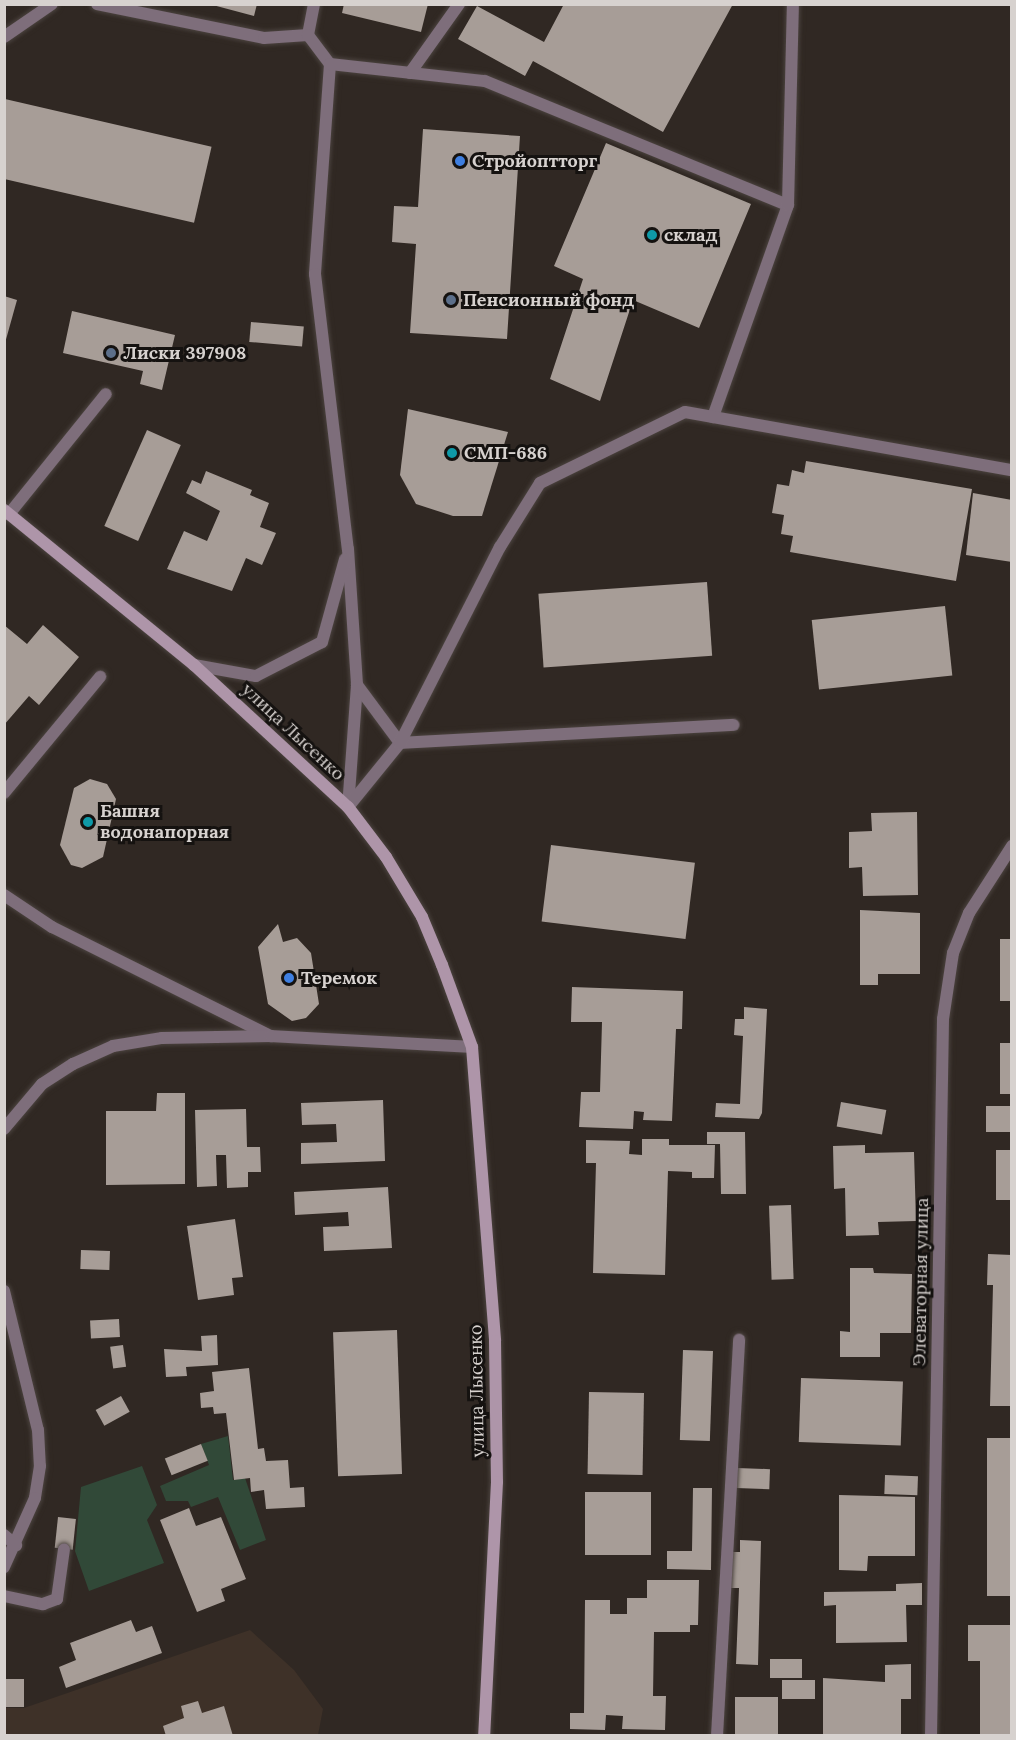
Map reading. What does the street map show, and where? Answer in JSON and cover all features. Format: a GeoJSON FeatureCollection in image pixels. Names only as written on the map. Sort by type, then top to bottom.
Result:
{"type":"FeatureCollection","features":[{"type":"Feature","properties":{"kind":"main road","name":"улица Лысенко"},"geometry":{"type":"LineString","coordinates":[[7,512],[194,665],[348,807],[386,856],[422,917],[471,1047],[495,1341],[497,1482],[484,1736]]}},
{"type":"Feature","properties":{"kind":"street"},"geometry":{"type":"LineString","coordinates":[[4,38],[52,4]]}},
{"type":"Feature","properties":{"kind":"street"},"geometry":{"type":"LineString","coordinates":[[96,4],[264,38],[308,35]]}},
{"type":"Feature","properties":{"kind":"street"},"geometry":{"type":"LineString","coordinates":[[314,4],[308,35],[330,64],[315,274],[348,549],[357,685],[348,807]]}},
{"type":"Feature","properties":{"kind":"street"},"geometry":{"type":"LineString","coordinates":[[410,73],[459,4]]}},
{"type":"Feature","properties":{"kind":"street"},"geometry":{"type":"LineString","coordinates":[[714,417],[788,205],[793,4]]}},
{"type":"Feature","properties":{"kind":"street"},"geometry":{"type":"LineString","coordinates":[[330,64],[485,81],[788,205]]}},
{"type":"Feature","properties":{"kind":"street"},"geometry":{"type":"LineString","coordinates":[[7,512],[106,394]]}},
{"type":"Feature","properties":{"kind":"street"},"geometry":{"type":"LineString","coordinates":[[348,807],[400,743],[500,547],[540,483],[685,412],[1011,470]]}},
{"type":"Feature","properties":{"kind":"street"},"geometry":{"type":"LineString","coordinates":[[194,665],[256,676],[322,642],[348,549]]}},
{"type":"Feature","properties":{"kind":"street"},"geometry":{"type":"LineString","coordinates":[[4,793],[100,677]]}},
{"type":"Feature","properties":{"kind":"street"},"geometry":{"type":"LineString","coordinates":[[357,685],[400,743]]}},
{"type":"Feature","properties":{"kind":"street"},"geometry":{"type":"LineString","coordinates":[[400,743],[734,724]]}},
{"type":"Feature","properties":{"kind":"street","name":"Элеваторная улица"},"geometry":{"type":"LineString","coordinates":[[931,1736],[943,1019],[953,953],[969,913],[1011,846]]}},
{"type":"Feature","properties":{"kind":"street"},"geometry":{"type":"LineString","coordinates":[[4,895],[52,927],[272,1036]]}},
{"type":"Feature","properties":{"kind":"street"},"geometry":{"type":"LineString","coordinates":[[4,1129],[42,1084],[72,1064],[113,1046],[162,1038],[272,1036],[471,1047]]}},
{"type":"Feature","properties":{"kind":"street"},"geometry":{"type":"LineString","coordinates":[[4,1291],[38,1430],[40,1466],[35,1498],[16,1545],[4,1567]]}},
{"type":"Feature","properties":{"kind":"street"},"geometry":{"type":"LineString","coordinates":[[717,1736],[738,1340]]}},
{"type":"Feature","properties":{"kind":"street"},"geometry":{"type":"LineString","coordinates":[[4,1535],[16,1545]]}},
{"type":"Feature","properties":{"kind":"street"},"geometry":{"type":"LineString","coordinates":[[4,1596],[43,1604],[57,1599],[64,1549]]}},
{"type":"Feature","properties":{"kind":"shaded area"},"geometry":{"type":"Polygon","coordinates":[[[250,1630],[294,1670],[323,1709],[318,1735],[5,1736],[5,1683],[6,1708],[24,1708],[250,1630]]]}},
{"type":"Feature","properties":{"kind":"green space"},"geometry":{"type":"Polygon","coordinates":[[[228,1436],[233,1480],[245,1478],[266,1540],[240,1550],[218,1497],[191,1507],[188,1501],[166,1501],[160,1486],[209,1465],[201,1444],[228,1436]]]}},
{"type":"Feature","properties":{"kind":"green space"},"geometry":{"type":"Polygon","coordinates":[[[142,1466],[157,1505],[147,1520],[164,1563],[89,1591],[75,1551],[81,1487],[142,1466]]]}},
{"type":"Feature","properties":{"kind":"building"},"geometry":{"type":"Polygon","coordinates":[[[209,4],[257,4],[254,16],[209,4]]]}},
{"type":"Feature","properties":{"kind":"building"},"geometry":{"type":"Polygon","coordinates":[[[344,4],[428,4],[421,32],[342,13],[344,4]]]}},
{"type":"Feature","properties":{"kind":"building"},"geometry":{"type":"Polygon","coordinates":[[[564,4],[733,4],[663,132],[533,61],[525,76],[458,39],[477,6],[544,42],[564,4]]]}},
{"type":"Feature","properties":{"kind":"building"},"geometry":{"type":"Polygon","coordinates":[[[5,99],[212,147],[194,223],[4,179],[5,99]]]}},
{"type":"Feature","properties":{"kind":"building"},"geometry":{"type":"Polygon","coordinates":[[[423,129],[520,136],[507,339],[410,333],[416,244],[392,242],[394,206],[418,207],[423,129]]]}},
{"type":"Feature","properties":{"kind":"building","name":"склад"},"geometry":{"type":"Polygon","coordinates":[[[606,143],[751,204],[699,328],[633,300],[600,401],[550,379],[583,279],[554,266],[606,143]]]}},
{"type":"Feature","properties":{"kind":"building"},"geometry":{"type":"Polygon","coordinates":[[[4,296],[17,300],[5,343],[4,343],[4,296]]]}},
{"type":"Feature","properties":{"kind":"building"},"geometry":{"type":"Polygon","coordinates":[[[72,311],[175,335],[162,390],[140,384],[143,371],[63,353],[72,311]]]}},
{"type":"Feature","properties":{"kind":"building"},"geometry":{"type":"Polygon","coordinates":[[[251,322],[304,327],[302,347],[249,342],[251,322]]]}},
{"type":"Feature","properties":{"kind":"building","name":"СМП-686"},"geometry":{"type":"Polygon","coordinates":[[[408,409],[508,432],[482,516],[453,516],[416,504],[400,475],[408,409]]]}},
{"type":"Feature","properties":{"kind":"building"},"geometry":{"type":"Polygon","coordinates":[[[147,430],[181,445],[138,541],[104,526],[147,430]]]}},
{"type":"Feature","properties":{"kind":"building"},"geometry":{"type":"Polygon","coordinates":[[[806,461],[972,489],[956,581],[790,552],[793,536],[781,534],[784,515],[772,513],[777,484],[789,486],[792,470],[804,473],[806,461]]]}},
{"type":"Feature","properties":{"kind":"building"},"geometry":{"type":"Polygon","coordinates":[[[206,471],[252,490],[250,495],[269,503],[260,527],[276,533],[262,565],[246,558],[232,591],[167,569],[184,531],[207,541],[220,511],[186,493],[192,480],[201,484],[206,471]]]}},
{"type":"Feature","properties":{"kind":"building"},"geometry":{"type":"Polygon","coordinates":[[[973,493],[1012,500],[1012,562],[966,555],[973,493]]]}},
{"type":"Feature","properties":{"kind":"building"},"geometry":{"type":"Polygon","coordinates":[[[707,582],[712,656],[544,668],[538,594],[707,582]]]}},
{"type":"Feature","properties":{"kind":"building"},"geometry":{"type":"Polygon","coordinates":[[[945,606],[952,676],[819,690],[812,620],[945,606]]]}},
{"type":"Feature","properties":{"kind":"building"},"geometry":{"type":"Polygon","coordinates":[[[4,625],[27,644],[43,625],[79,657],[39,705],[29,696],[4,725],[4,625]]]}},
{"type":"Feature","properties":{"kind":"building","name":"Башня водонапорная"},"geometry":{"type":"Polygon","coordinates":[[[90,779],[107,784],[116,799],[103,857],[82,868],[71,865],[60,845],[74,788],[90,779]]]}},
{"type":"Feature","properties":{"kind":"building"},"geometry":{"type":"Polygon","coordinates":[[[917,812],[918,895],[863,896],[862,867],[849,868],[849,832],[872,831],[871,813],[917,812]]]}},
{"type":"Feature","properties":{"kind":"building"},"geometry":{"type":"Polygon","coordinates":[[[551,845],[695,863],[686,939],[542,921],[551,845]]]}},
{"type":"Feature","properties":{"kind":"building"},"geometry":{"type":"Polygon","coordinates":[[[860,910],[920,913],[920,974],[878,974],[878,985],[860,985],[860,910]]]}},
{"type":"Feature","properties":{"kind":"building","name":"Теремок"},"geometry":{"type":"Polygon","coordinates":[[[278,924],[283,942],[297,938],[311,953],[319,1004],[306,1018],[292,1021],[268,1004],[258,947],[278,924]]]}},
{"type":"Feature","properties":{"kind":"building"},"geometry":{"type":"Polygon","coordinates":[[[1000,939],[1012,939],[1012,1001],[1000,1001],[1000,939]]]}},
{"type":"Feature","properties":{"kind":"building"},"geometry":{"type":"Polygon","coordinates":[[[572,987],[683,991],[682,1029],[676,1029],[672,1121],[643,1120],[644,1112],[634,1111],[633,1129],[579,1127],[581,1092],[600,1092],[602,1022],[571,1022],[572,987]]]}},
{"type":"Feature","properties":{"kind":"building"},"geometry":{"type":"Polygon","coordinates":[[[744,1007],[767,1009],[762,1113],[759,1119],[715,1117],[716,1103],[740,1104],[743,1036],[734,1035],[735,1019],[744,1019],[744,1007]]]}},
{"type":"Feature","properties":{"kind":"building"},"geometry":{"type":"Polygon","coordinates":[[[1000,1043],[1012,1043],[1012,1094],[1000,1094],[1000,1043]]]}},
{"type":"Feature","properties":{"kind":"building"},"geometry":{"type":"Polygon","coordinates":[[[157,1093],[185,1093],[185,1184],[106,1185],[106,1111],[156,1111],[157,1093]]]}},
{"type":"Feature","properties":{"kind":"building"},"geometry":{"type":"Polygon","coordinates":[[[383,1100],[385,1161],[301,1164],[301,1143],[337,1142],[336,1124],[302,1125],[301,1103],[383,1100]]]}},
{"type":"Feature","properties":{"kind":"building"},"geometry":{"type":"Polygon","coordinates":[[[841,1102],[886,1110],[882,1135],[837,1127],[841,1102]]]}},
{"type":"Feature","properties":{"kind":"building"},"geometry":{"type":"Polygon","coordinates":[[[986,1106],[1012,1106],[1012,1132],[986,1132],[986,1106]]]}},
{"type":"Feature","properties":{"kind":"building"},"geometry":{"type":"Polygon","coordinates":[[[246,1109],[247,1147],[260,1147],[261,1172],[248,1172],[248,1187],[227,1188],[226,1155],[216,1155],[217,1186],[197,1187],[195,1110],[246,1109]]]}},
{"type":"Feature","properties":{"kind":"building"},"geometry":{"type":"Polygon","coordinates":[[[707,1132],[745,1132],[746,1194],[721,1194],[720,1144],[707,1144],[707,1132]]]}},
{"type":"Feature","properties":{"kind":"building"},"geometry":{"type":"Polygon","coordinates":[[[642,1139],[669,1139],[669,1145],[715,1145],[714,1178],[692,1178],[692,1172],[668,1171],[665,1275],[593,1273],[596,1163],[586,1163],[586,1140],[630,1141],[629,1154],[642,1155],[642,1139]]]}},
{"type":"Feature","properties":{"kind":"building"},"geometry":{"type":"Polygon","coordinates":[[[865,1145],[865,1153],[914,1152],[916,1221],[878,1222],[879,1235],[846,1236],[845,1188],[834,1189],[833,1146],[865,1145]]]}},
{"type":"Feature","properties":{"kind":"building"},"geometry":{"type":"Polygon","coordinates":[[[996,1150],[1012,1150],[1012,1200],[996,1200],[996,1150]]]}},
{"type":"Feature","properties":{"kind":"building"},"geometry":{"type":"Polygon","coordinates":[[[388,1187],[392,1248],[324,1251],[323,1227],[349,1226],[348,1212],[295,1215],[294,1192],[388,1187]]]}},
{"type":"Feature","properties":{"kind":"building"},"geometry":{"type":"Polygon","coordinates":[[[791,1205],[794,1279],[772,1280],[769,1206],[791,1205]]]}},
{"type":"Feature","properties":{"kind":"building"},"geometry":{"type":"Polygon","coordinates":[[[235,1219],[243,1277],[232,1278],[234,1295],[198,1300],[187,1226],[235,1219]]]}},
{"type":"Feature","properties":{"kind":"building"},"geometry":{"type":"Polygon","coordinates":[[[81,1250],[110,1251],[109,1270],[80,1269],[81,1250]]]}},
{"type":"Feature","properties":{"kind":"building"},"geometry":{"type":"Polygon","coordinates":[[[988,1254],[1012,1255],[1012,1406],[990,1406],[993,1285],[987,1285],[988,1254]]]}},
{"type":"Feature","properties":{"kind":"building"},"geometry":{"type":"Polygon","coordinates":[[[850,1268],[873,1268],[874,1273],[912,1274],[911,1333],[880,1333],[880,1357],[840,1357],[840,1331],[850,1332],[850,1268]]]}},
{"type":"Feature","properties":{"kind":"building"},"geometry":{"type":"Polygon","coordinates":[[[119,1319],[120,1337],[91,1338],[90,1321],[119,1319]]]}},
{"type":"Feature","properties":{"kind":"building"},"geometry":{"type":"Polygon","coordinates":[[[397,1330],[402,1474],[338,1476],[333,1332],[397,1330]]]}},
{"type":"Feature","properties":{"kind":"building"},"geometry":{"type":"Polygon","coordinates":[[[217,1335],[218,1365],[186,1367],[187,1376],[166,1377],[164,1349],[202,1351],[201,1336],[217,1335]]]}},
{"type":"Feature","properties":{"kind":"building"},"geometry":{"type":"Polygon","coordinates":[[[123,1345],[126,1367],[113,1369],[110,1347],[123,1345]]]}},
{"type":"Feature","properties":{"kind":"building"},"geometry":{"type":"Polygon","coordinates":[[[683,1350],[713,1351],[710,1441],[680,1440],[683,1350]]]}},
{"type":"Feature","properties":{"kind":"building"},"geometry":{"type":"Polygon","coordinates":[[[249,1368],[258,1449],[264,1448],[266,1461],[288,1460],[290,1488],[304,1487],[305,1507],[266,1509],[264,1490],[251,1492],[250,1478],[234,1480],[226,1413],[214,1414],[213,1407],[201,1408],[200,1393],[214,1391],[212,1372],[249,1368]]]}},
{"type":"Feature","properties":{"kind":"building"},"geometry":{"type":"Polygon","coordinates":[[[801,1378],[903,1382],[901,1446],[799,1442],[801,1378]]]}},
{"type":"Feature","properties":{"kind":"building"},"geometry":{"type":"Polygon","coordinates":[[[589,1392],[644,1393],[643,1475],[588,1474],[589,1392]]]}},
{"type":"Feature","properties":{"kind":"building"},"geometry":{"type":"Polygon","coordinates":[[[121,1396],[130,1412],[104,1426],[96,1410],[121,1396]]]}},
{"type":"Feature","properties":{"kind":"building"},"geometry":{"type":"Polygon","coordinates":[[[987,1438],[1012,1438],[1012,1596],[987,1596],[987,1438]]]}},
{"type":"Feature","properties":{"kind":"building"},"geometry":{"type":"Polygon","coordinates":[[[201,1444],[208,1461],[172,1475],[165,1459],[201,1444]]]}},
{"type":"Feature","properties":{"kind":"building"},"geometry":{"type":"Polygon","coordinates":[[[737,1468],[770,1469],[769,1489],[736,1488],[737,1468]]]}},
{"type":"Feature","properties":{"kind":"building"},"geometry":{"type":"Polygon","coordinates":[[[885,1475],[918,1476],[917,1495],[884,1494],[885,1475]]]}},
{"type":"Feature","properties":{"kind":"building"},"geometry":{"type":"Polygon","coordinates":[[[693,1488],[712,1488],[711,1570],[667,1569],[667,1551],[692,1551],[693,1488]]]}},
{"type":"Feature","properties":{"kind":"building"},"geometry":{"type":"Polygon","coordinates":[[[585,1492],[651,1492],[651,1555],[585,1555],[585,1492]]]}},
{"type":"Feature","properties":{"kind":"building"},"geometry":{"type":"Polygon","coordinates":[[[839,1495],[915,1497],[915,1556],[868,1556],[867,1571],[839,1570],[839,1495]]]}},
{"type":"Feature","properties":{"kind":"building"},"geometry":{"type":"Polygon","coordinates":[[[189,1508],[196,1526],[221,1517],[246,1579],[221,1589],[225,1601],[197,1612],[160,1520],[189,1508]]]}},
{"type":"Feature","properties":{"kind":"building"},"geometry":{"type":"Polygon","coordinates":[[[58,1517],[76,1519],[73,1550],[55,1548],[58,1517]]]}},
{"type":"Feature","properties":{"kind":"building"},"geometry":{"type":"Polygon","coordinates":[[[740,1540],[761,1541],[758,1665],[736,1664],[739,1588],[729,1588],[730,1552],[740,1552],[740,1540]]]}},
{"type":"Feature","properties":{"kind":"building"},"geometry":{"type":"Polygon","coordinates":[[[647,1580],[699,1580],[698,1625],[690,1625],[690,1632],[654,1632],[653,1696],[666,1696],[665,1730],[622,1729],[623,1716],[606,1715],[605,1730],[570,1729],[570,1713],[584,1713],[585,1600],[610,1600],[610,1614],[627,1614],[627,1598],[647,1598],[647,1580]]]}},
{"type":"Feature","properties":{"kind":"building"},"geometry":{"type":"Polygon","coordinates":[[[922,1583],[922,1605],[906,1605],[907,1642],[836,1643],[836,1605],[824,1606],[824,1592],[896,1591],[896,1584],[922,1583]]]}},
{"type":"Feature","properties":{"kind":"building"},"geometry":{"type":"Polygon","coordinates":[[[131,1620],[136,1632],[152,1626],[162,1653],[66,1688],[59,1667],[76,1660],[70,1643],[131,1620]]]}},
{"type":"Feature","properties":{"kind":"building"},"geometry":{"type":"Polygon","coordinates":[[[968,1625],[1012,1625],[1012,1736],[980,1736],[980,1661],[968,1661],[968,1625]]]}},
{"type":"Feature","properties":{"kind":"building"},"geometry":{"type":"Polygon","coordinates":[[[770,1659],[802,1659],[802,1678],[770,1678],[770,1659]]]}},
{"type":"Feature","properties":{"kind":"building"},"geometry":{"type":"Polygon","coordinates":[[[911,1664],[911,1699],[901,1699],[901,1736],[823,1736],[823,1678],[885,1682],[885,1665],[911,1664]]]}},
{"type":"Feature","properties":{"kind":"building"},"geometry":{"type":"Polygon","coordinates":[[[4,1679],[24,1679],[24,1707],[4,1707],[4,1679]]]}},
{"type":"Feature","properties":{"kind":"building"},"geometry":{"type":"Polygon","coordinates":[[[782,1680],[815,1680],[815,1699],[782,1699],[782,1680]]]}},
{"type":"Feature","properties":{"kind":"building"},"geometry":{"type":"Polygon","coordinates":[[[735,1697],[778,1697],[778,1735],[735,1735],[735,1697]]]}},
{"type":"Feature","properties":{"kind":"building"},"geometry":{"type":"Polygon","coordinates":[[[198,1701],[202,1713],[224,1706],[233,1736],[166,1736],[163,1726],[184,1718],[181,1706],[198,1701]]]}},
{"type":"Feature","properties":{"kind":"place","name":"Стройоптторг"},"geometry":{"type":"Point","coordinates":[460,161]}},
{"type":"Feature","properties":{"kind":"place","name":"склад"},"geometry":{"type":"Point","coordinates":[652,235]}},
{"type":"Feature","properties":{"kind":"place","name":"Пенсионный фонд"},"geometry":{"type":"Point","coordinates":[451,300]}},
{"type":"Feature","properties":{"kind":"place","name":"Лиски 397908"},"geometry":{"type":"Point","coordinates":[111,353]}},
{"type":"Feature","properties":{"kind":"place","name":"СМП-686"},"geometry":{"type":"Point","coordinates":[452,453]}},
{"type":"Feature","properties":{"kind":"place","name":"Башня водонапорная"},"geometry":{"type":"Point","coordinates":[88,822]}},
{"type":"Feature","properties":{"kind":"place","name":"Теремок"},"geometry":{"type":"Point","coordinates":[289,978]}}]}
